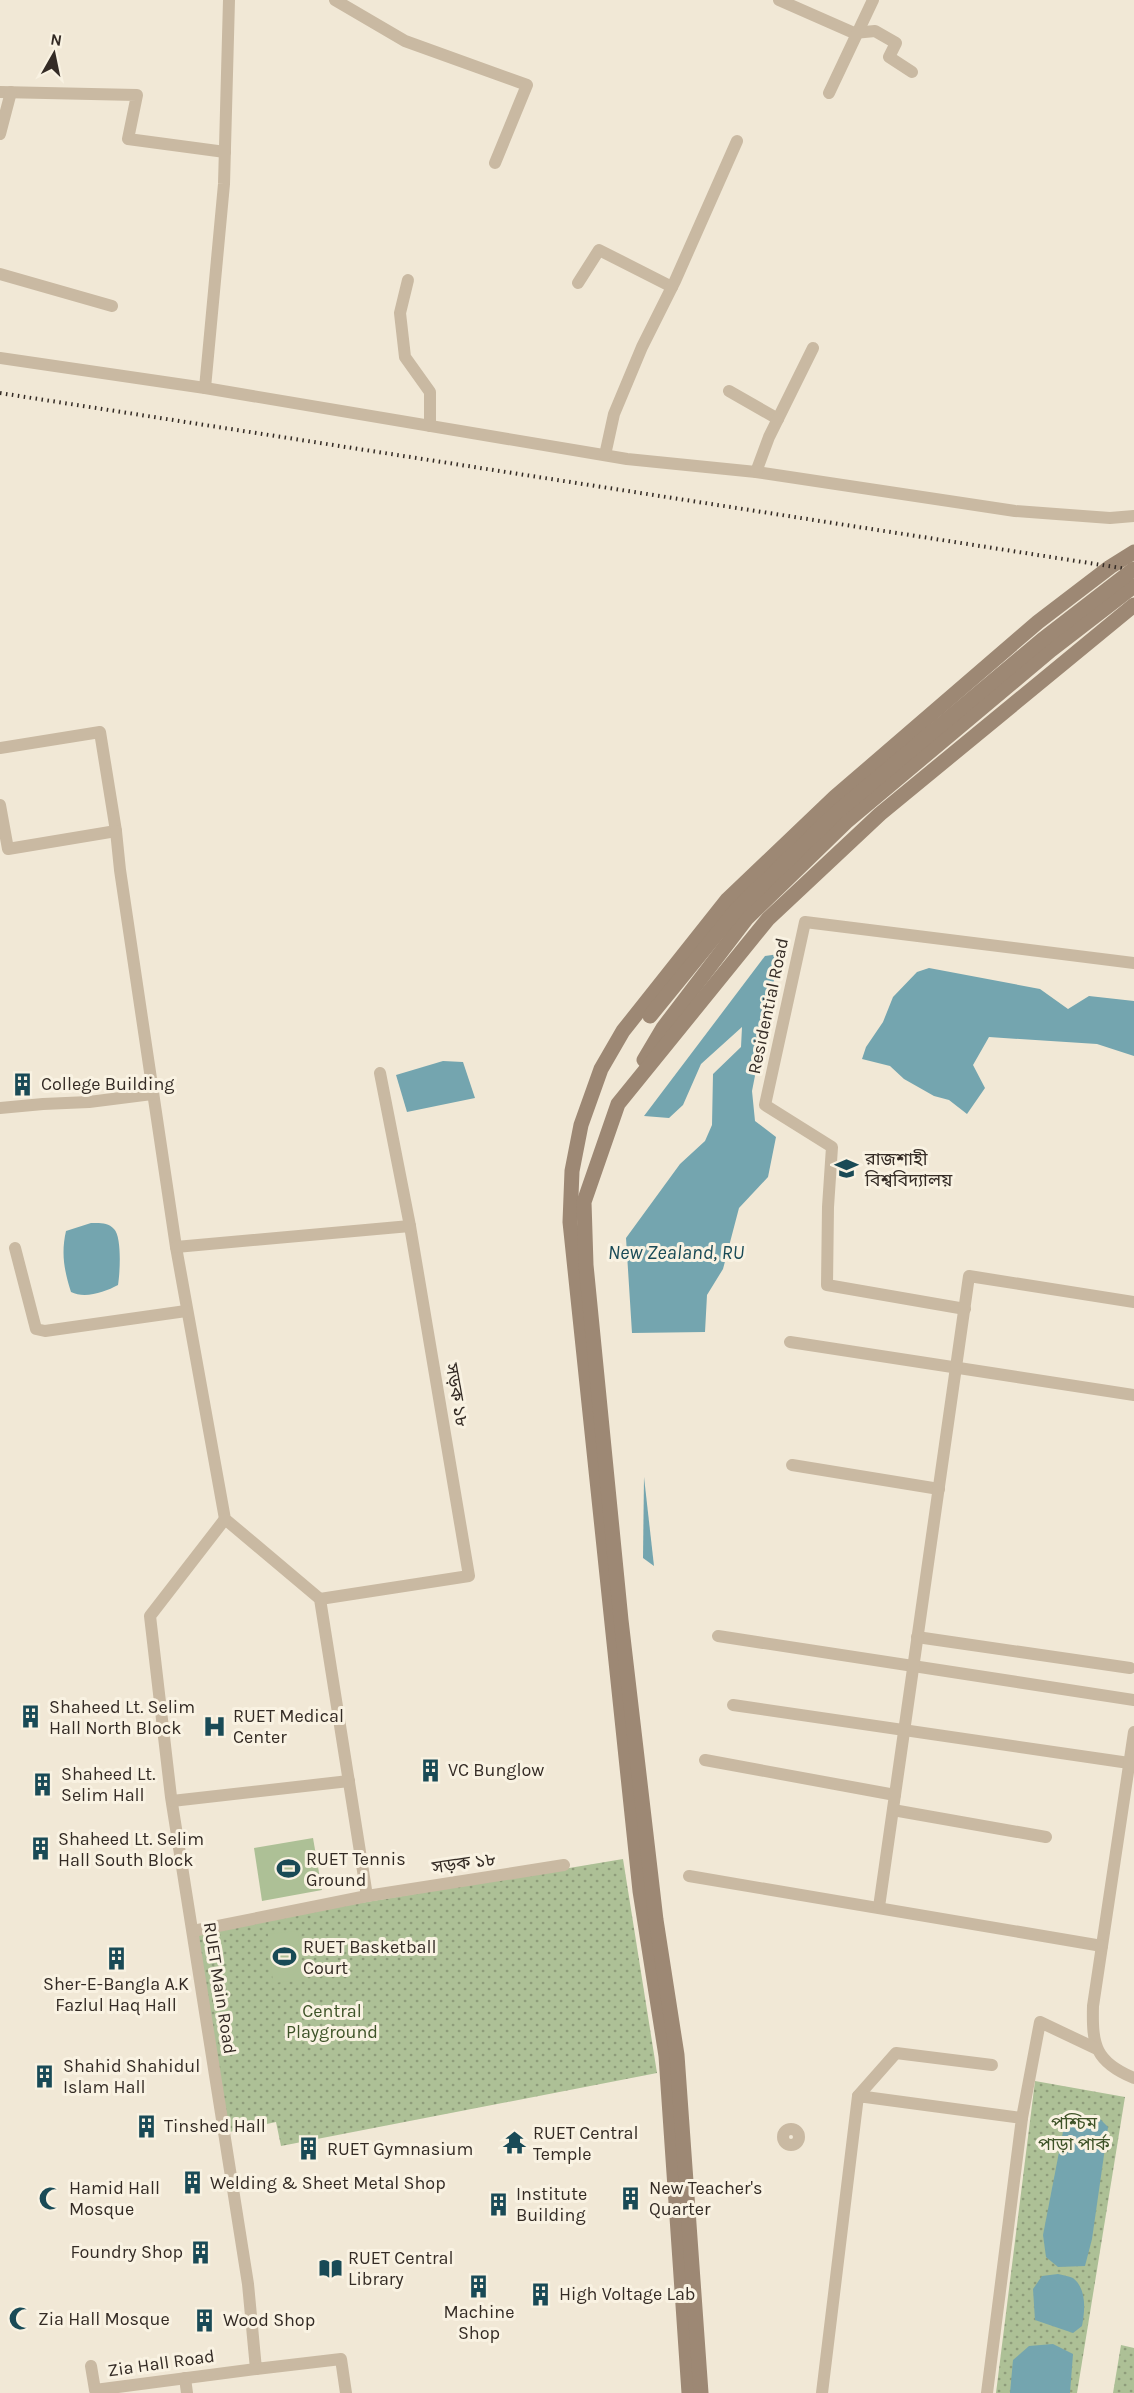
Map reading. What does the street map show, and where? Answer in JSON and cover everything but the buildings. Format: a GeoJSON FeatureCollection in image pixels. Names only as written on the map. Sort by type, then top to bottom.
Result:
{"type":"FeatureCollection","features":[{"type":"Feature","properties":{"kind":"main road"},"geometry":{"type":"LineString","coordinates":[[689,2393],[666,2056],[640,1891],[570,1222],[572,1171],[578,1136],[601,1069],[623,1031],[735,892],[835,797],[1038,622],[1110,567],[1134,552]]}},
{"type":"Feature","properties":{"kind":"main road"},"geometry":{"type":"LineString","coordinates":[[601,1069],[650,1016],[737,909],[837,812],[1042,640],[1134,569]]}},
{"type":"Feature","properties":{"kind":"main road"},"geometry":{"type":"LineString","coordinates":[[701,2393],[677,2055],[654,1908],[621,1620],[586,1265],[584,1202],[618,1104],[663,1028],[747,918],[846,822],[1051,650],[1134,586]]}},
{"type":"Feature","properties":{"kind":"main road"},"geometry":{"type":"LineString","coordinates":[[618,1104],[768,919],[880,814],[1134,605]]}},
{"type":"Feature","properties":{"kind":"street"},"geometry":{"type":"LineString","coordinates":[[205,388],[225,152],[229,0]]}},
{"type":"Feature","properties":{"kind":"street"},"geometry":{"type":"LineString","coordinates":[[335,0],[405,41],[527,85],[495,163]]}},
{"type":"Feature","properties":{"kind":"street"},"geometry":{"type":"LineString","coordinates":[[779,0],[854,33],[875,31],[896,43],[889,57],[912,72]]}},
{"type":"Feature","properties":{"kind":"street"},"geometry":{"type":"LineString","coordinates":[[829,93],[873,0]]}},
{"type":"Feature","properties":{"kind":"street"},"geometry":{"type":"LineString","coordinates":[[0,134],[5,92],[137,95],[128,139],[225,152]]}},
{"type":"Feature","properties":{"kind":"street"},"geometry":{"type":"LineString","coordinates":[[605,455],[614,414],[642,347],[672,287],[737,141]]}},
{"type":"Feature","properties":{"kind":"street"},"geometry":{"type":"LineString","coordinates":[[578,283],[599,250],[672,287]]}},
{"type":"Feature","properties":{"kind":"street"},"geometry":{"type":"LineString","coordinates":[[0,274],[112,306]]}},
{"type":"Feature","properties":{"kind":"street"},"geometry":{"type":"LineString","coordinates":[[408,280],[400,313],[405,357],[430,392],[430,426]]}},
{"type":"Feature","properties":{"kind":"street"},"geometry":{"type":"LineString","coordinates":[[756,472],[778,419],[813,348]]}},
{"type":"Feature","properties":{"kind":"street"},"geometry":{"type":"LineString","coordinates":[[0,358],[205,388],[605,455],[756,472],[1015,511],[1110,518],[1134,516]]}},
{"type":"Feature","properties":{"kind":"street"},"geometry":{"type":"LineString","coordinates":[[729,391],[778,419]]}},
{"type":"Feature","properties":{"kind":"street"},"geometry":{"type":"LineString","coordinates":[[0,748],[100,732],[186,1311],[225,1519],[320,1599],[367,1896]]}},
{"type":"Feature","properties":{"kind":"street"},"geometry":{"type":"LineString","coordinates":[[0,805],[8,849],[116,831]]}},
{"type":"Feature","properties":{"kind":"street","name":"Residential Road"},"geometry":{"type":"LineString","coordinates":[[964,1309],[827,1285],[828,1207],[832,1147],[765,1105],[805,922],[1134,963]]}},
{"type":"Feature","properties":{"kind":"street","name":"সড়ক ১৮"},"geometry":{"type":"LineString","coordinates":[[320,1599],[470,1576],[410,1226],[380,1073]]}},
{"type":"Feature","properties":{"kind":"street"},"geometry":{"type":"LineString","coordinates":[[0,1108],[88,1102],[152,1094]]}},
{"type":"Feature","properties":{"kind":"street"},"geometry":{"type":"LineString","coordinates":[[176,1247],[410,1226]]}},
{"type":"Feature","properties":{"kind":"street"},"geometry":{"type":"LineString","coordinates":[[15,1248],[36,1329],[45,1331],[186,1311]]}},
{"type":"Feature","properties":{"kind":"street"},"geometry":{"type":"LineString","coordinates":[[879,1907],[969,1276],[1134,1302]]}},
{"type":"Feature","properties":{"kind":"street"},"geometry":{"type":"LineString","coordinates":[[790,1342],[1134,1395]]}},
{"type":"Feature","properties":{"kind":"street"},"geometry":{"type":"LineString","coordinates":[[792,1465],[939,1489]]}},
{"type":"Feature","properties":{"kind":"street","name":"RUET Main Road"},"geometry":{"type":"LineString","coordinates":[[225,1519],[150,1616],[172,1801],[248,2284],[256,2369]]}},
{"type":"Feature","properties":{"kind":"street"},"geometry":{"type":"LineString","coordinates":[[718,1636],[1134,1700]]}},
{"type":"Feature","properties":{"kind":"street"},"geometry":{"type":"LineString","coordinates":[[917,1637],[1130,1668]]}},
{"type":"Feature","properties":{"kind":"street"},"geometry":{"type":"LineString","coordinates":[[733,1705],[1129,1763]]}},
{"type":"Feature","properties":{"kind":"street"},"geometry":{"type":"LineString","coordinates":[[1095,2048],[1092,2028],[1093,2006],[1130,1780],[1129,1763],[1134,1732]]}},
{"type":"Feature","properties":{"kind":"street"},"geometry":{"type":"LineString","coordinates":[[705,1760],[895,1795]]}},
{"type":"Feature","properties":{"kind":"street"},"geometry":{"type":"LineString","coordinates":[[172,1801],[349,1781]]}},
{"type":"Feature","properties":{"kind":"street"},"geometry":{"type":"LineString","coordinates":[[893,1810],[1046,1837]]}},
{"type":"Feature","properties":{"kind":"street","name":"সড়ক ১৮"},"geometry":{"type":"LineString","coordinates":[[193,1931],[367,1896],[564,1865]]}},
{"type":"Feature","properties":{"kind":"street"},"geometry":{"type":"LineString","coordinates":[[689,1876],[1102,1946]]}},
{"type":"Feature","properties":{"kind":"street"},"geometry":{"type":"LineString","coordinates":[[987,2393],[1022,2118],[1040,2022],[1095,2048],[1107,2062],[1134,2078]]}},
{"type":"Feature","properties":{"kind":"street"},"geometry":{"type":"LineString","coordinates":[[822,2393],[858,2096],[896,2053],[992,2065]]}},
{"type":"Feature","properties":{"kind":"street"},"geometry":{"type":"LineString","coordinates":[[858,2096],[1022,2118]]}},
{"type":"Feature","properties":{"kind":"street"},"geometry":{"type":"LineString","coordinates":[[256,2369],[340,2359],[346,2393]]}},
{"type":"Feature","properties":{"kind":"street","name":"Zia Hall Road"},"geometry":{"type":"LineString","coordinates":[[91,2366],[95,2392],[256,2369]]}},
{"type":"Feature","properties":{"kind":"street"},"geometry":{"type":"LineString","coordinates":[[186,2378],[188,2393]]}},
{"type":"Feature","properties":{"kind":"green space","name":"RUET Tennis Ground"},"geometry":{"type":"Polygon","coordinates":[[[313,1838],[322,1890],[262,1901],[254,1848],[313,1838]]]}},
{"type":"Feature","properties":{"kind":"green space","name":"Central Playground"},"geometry":{"type":"Polygon","coordinates":[[[623,1859],[657,2073],[281,2146],[276,2122],[225,2133],[193,1931],[623,1859]]]}},
{"type":"Feature","properties":{"kind":"green space","name":"RUET Basketball Court"},"geometry":{"type":"Polygon","coordinates":[[[298,1931],[303,1980],[273,1983],[268,1934],[298,1931]]]}},
{"type":"Feature","properties":{"kind":"green space","name":"পশ্চিম পাড়া পার্ক"},"geometry":{"type":"Polygon","coordinates":[[[1035,2081],[1125,2097],[1077,2393],[996,2393],[1035,2081]]]}},
{"type":"Feature","properties":{"kind":"green space"},"geometry":{"type":"Polygon","coordinates":[[[1121,2345],[1134,2348],[1134,2393],[1113,2393],[1121,2345]]]}},
{"type":"Feature","properties":{"kind":"water","name":"New Zealand, RU"},"geometry":{"type":"Polygon","coordinates":[[[779,954],[752,1091],[755,1121],[776,1137],[768,1177],[739,1208],[723,1269],[707,1295],[705,1332],[632,1333],[626,1238],[680,1164],[705,1141],[712,1125],[713,1074],[741,1047],[742,1027],[701,1064],[683,1105],[669,1118],[644,1116],[765,956],[779,954]]]}},
{"type":"Feature","properties":{"kind":"water"},"geometry":{"type":"Polygon","coordinates":[[[929,968],[1040,989],[1068,1009],[1089,996],[1134,1001],[1134,1056],[1097,1044],[989,1037],[973,1065],[985,1088],[967,1114],[949,1100],[934,1096],[904,1079],[890,1066],[862,1059],[866,1047],[883,1022],[893,997],[917,972],[929,968]]]}},
{"type":"Feature","properties":{"kind":"water"},"geometry":{"type":"Polygon","coordinates":[[[443,1061],[463,1062],[475,1098],[407,1112],[396,1075],[443,1061]]]}},
{"type":"Feature","properties":{"kind":"water"},"geometry":{"type":"Polygon","coordinates":[[[91,1223],[109,1225],[117,1233],[120,1256],[118,1285],[95,1294],[82,1295],[71,1292],[65,1269],[66,1231],[91,1223]]]}},
{"type":"Feature","properties":{"kind":"water"},"geometry":{"type":"Polygon","coordinates":[[[644,1477],[654,1566],[643,1558],[644,1477]]]}},
{"type":"Feature","properties":{"kind":"water"},"geometry":{"type":"Polygon","coordinates":[[[1079,2115],[1100,2119],[1108,2127],[1092,2239],[1085,2266],[1058,2267],[1046,2257],[1043,2235],[1066,2116],[1079,2115]]]}},
{"type":"Feature","properties":{"kind":"water"},"geometry":{"type":"Polygon","coordinates":[[[1058,2274],[1073,2278],[1083,2294],[1082,2326],[1073,2333],[1035,2320],[1033,2289],[1042,2276],[1058,2274]]]}},
{"type":"Feature","properties":{"kind":"water"},"geometry":{"type":"Polygon","coordinates":[[[1053,2344],[1073,2354],[1070,2393],[1010,2393],[1013,2360],[1029,2346],[1053,2344]]]}},
{"type":"Feature","properties":{"kind":"railway"},"geometry":{"type":"LineString","coordinates":[[0,393],[1134,570]]}},
{"type":"Feature","properties":{"kind":"place","name":"College Building"},"geometry":{"type":"Point","coordinates":[23,1084]}},
{"type":"Feature","properties":{"kind":"place","name":"রাজশাহী বিশ্ববিদ্যালয়"},"geometry":{"type":"Point","coordinates":[847,1169]}},
{"type":"Feature","properties":{"kind":"place","name":"Shaheed Lt. Selim Hall North Block"},"geometry":{"type":"Point","coordinates":[31,1717]}},
{"type":"Feature","properties":{"kind":"place","name":"RUET Medical Center"},"geometry":{"type":"Point","coordinates":[215,1726]}},
{"type":"Feature","properties":{"kind":"place","name":"VC Bunglow"},"geometry":{"type":"Point","coordinates":[430,1770]}},
{"type":"Feature","properties":{"kind":"place","name":"Shaheed Lt. Selim Hall"},"geometry":{"type":"Point","coordinates":[43,1784]}},
{"type":"Feature","properties":{"kind":"place","name":"Shaheed Lt. Selim Hall South Block"},"geometry":{"type":"Point","coordinates":[40,1849]}},
{"type":"Feature","properties":{"kind":"place","name":"RUET Tennis Ground"},"geometry":{"type":"Point","coordinates":[288,1869]}},
{"type":"Feature","properties":{"kind":"place","name":"RUET Basketball Court"},"geometry":{"type":"Point","coordinates":[285,1957]}},
{"type":"Feature","properties":{"kind":"place","name":"Sher-E-Bangla A.K Fazlul Haq Hall"},"geometry":{"type":"Point","coordinates":[116,1958]}},
{"type":"Feature","properties":{"kind":"place","name":"Shahid Shahidul Islam Hall"},"geometry":{"type":"Point","coordinates":[45,2076]}},
{"type":"Feature","properties":{"kind":"place","name":"Tinshed Hall"},"geometry":{"type":"Point","coordinates":[146,2126]}},
{"type":"Feature","properties":{"kind":"place","name":"RUET Central Temple"},"geometry":{"type":"Point","coordinates":[515,2143]}},
{"type":"Feature","properties":{"kind":"place","name":"RUET Gymnasium"},"geometry":{"type":"Point","coordinates":[309,2149]}},
{"type":"Feature","properties":{"kind":"place","name":"Welding & Sheet Metal Shop"},"geometry":{"type":"Point","coordinates":[192,2183]}},
{"type":"Feature","properties":{"kind":"place","name":"Hamid Hall Mosque"},"geometry":{"type":"Point","coordinates":[51,2198]}},
{"type":"Feature","properties":{"kind":"place","name":"New Teacher's Quarter"},"geometry":{"type":"Point","coordinates":[631,2198]}},
{"type":"Feature","properties":{"kind":"place","name":"Institute Building"},"geometry":{"type":"Point","coordinates":[498,2204]}},
{"type":"Feature","properties":{"kind":"place","name":"Foundry Shop"},"geometry":{"type":"Point","coordinates":[201,2252]}},
{"type":"Feature","properties":{"kind":"place","name":"RUET Central Library"},"geometry":{"type":"Point","coordinates":[330,2268]}},
{"type":"Feature","properties":{"kind":"place","name":"Machine Shop"},"geometry":{"type":"Point","coordinates":[479,2286]}},
{"type":"Feature","properties":{"kind":"place","name":"High Voltage Lab"},"geometry":{"type":"Point","coordinates":[541,2294]}},
{"type":"Feature","properties":{"kind":"place","name":"Zia Hall Mosque"},"geometry":{"type":"Point","coordinates":[20,2319]}},
{"type":"Feature","properties":{"kind":"place","name":"Wood Shop"},"geometry":{"type":"Point","coordinates":[205,2320]}}]}
